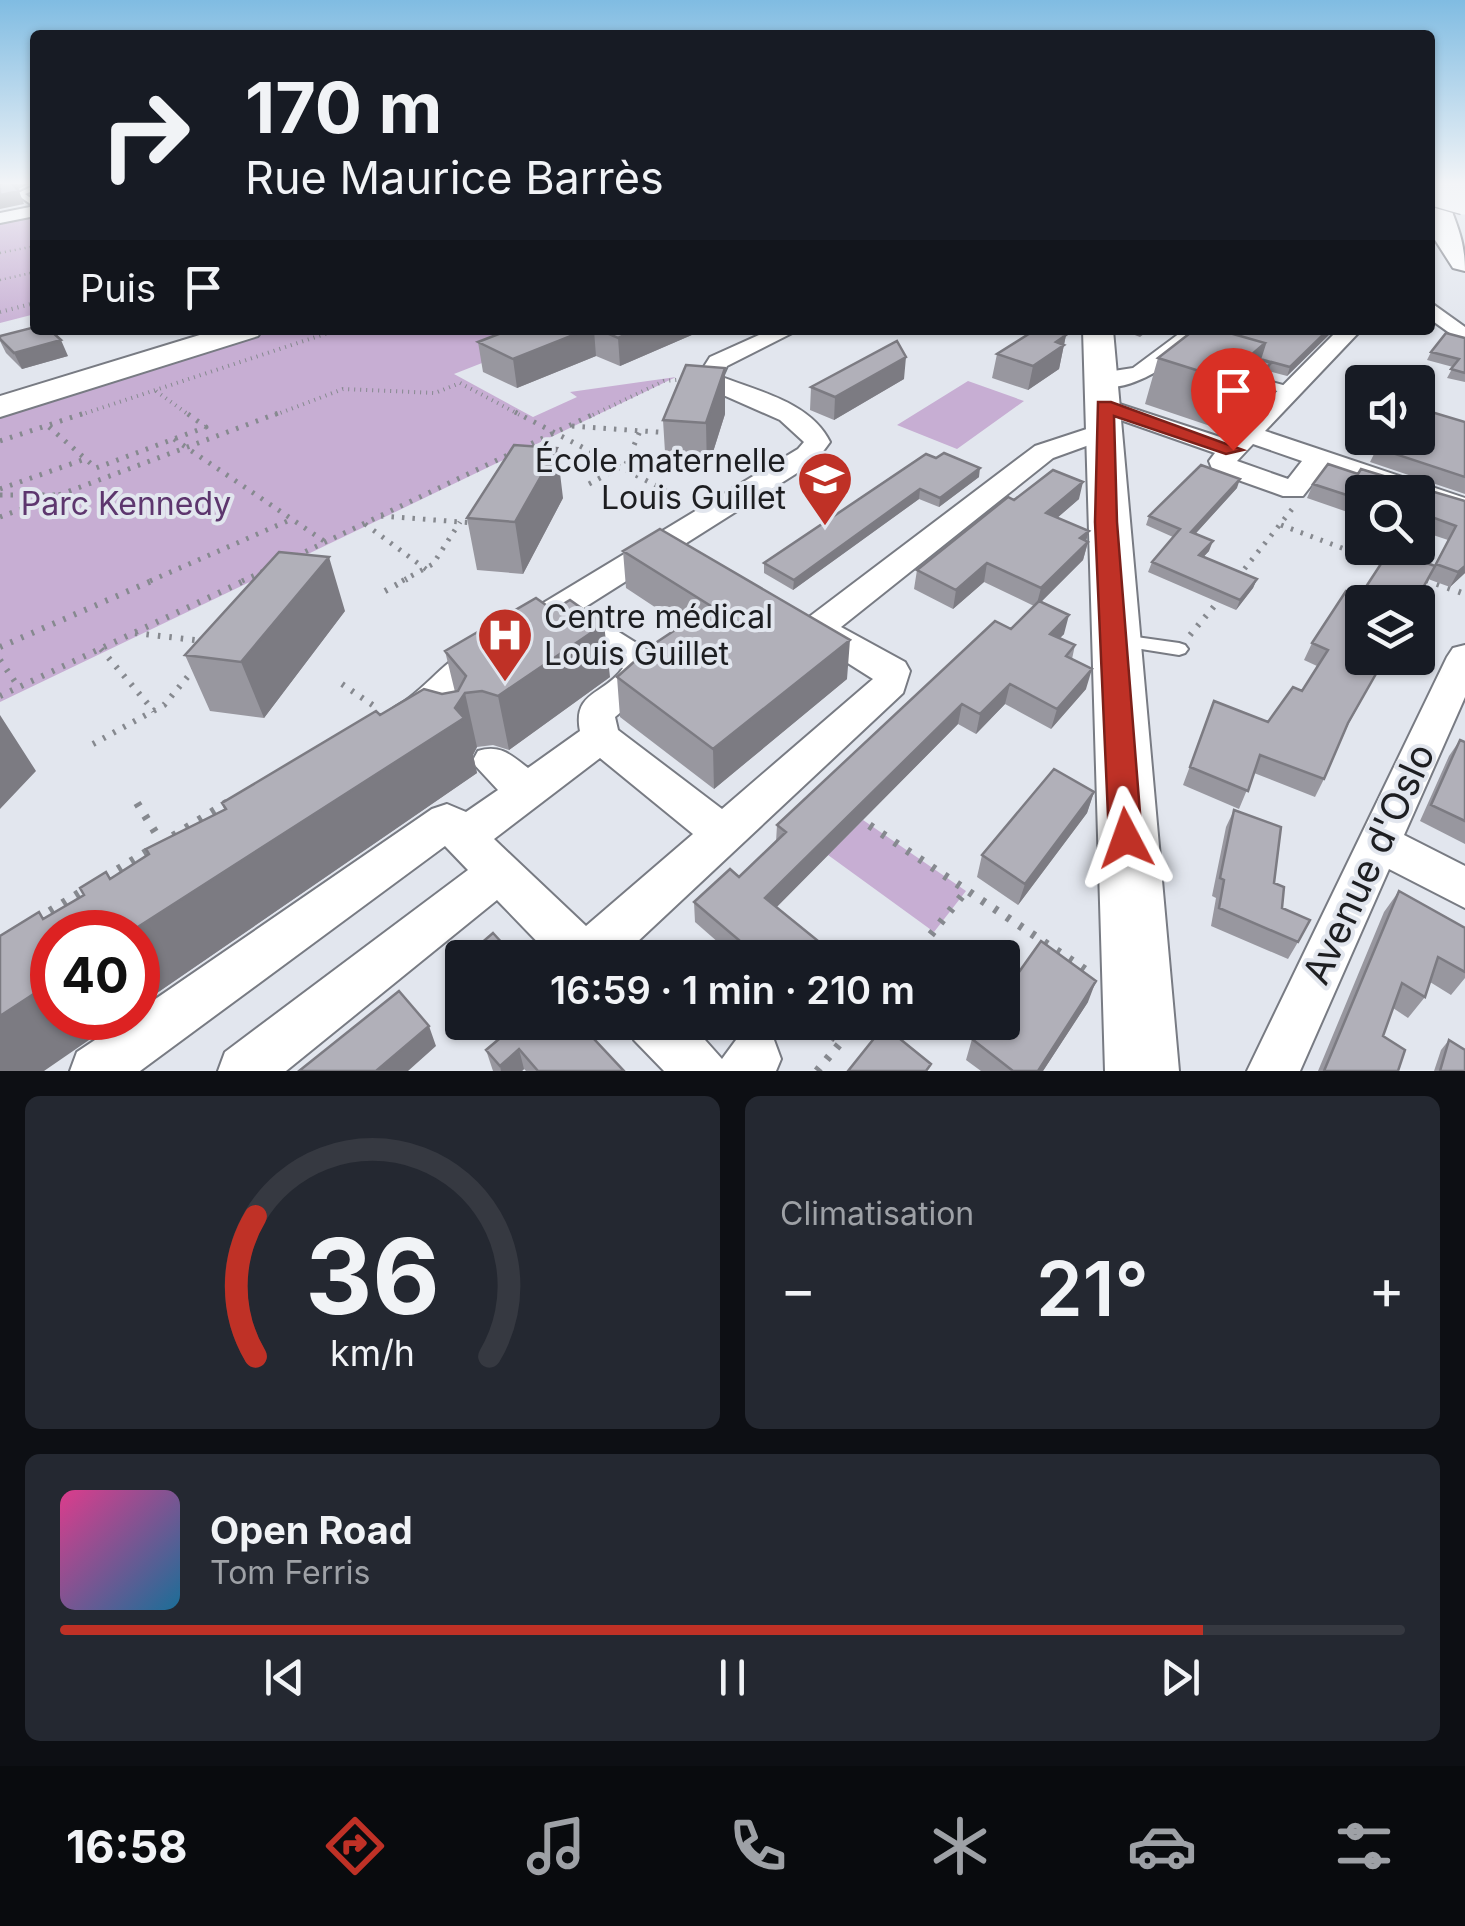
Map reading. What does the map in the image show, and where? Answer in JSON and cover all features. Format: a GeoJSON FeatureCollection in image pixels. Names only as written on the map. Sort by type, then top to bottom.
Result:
{"type":"FeatureCollection","features":[{"type":"Feature","properties":{"kind":"highway"},"geometry":{"type":"LineString","coordinates":[[1446,233],[1465,261]]}},
{"type":"Feature","properties":{"kind":"highway"},"geometry":{"type":"LineString","coordinates":[[1435,247],[1465,280]]}},
{"type":"Feature","properties":{"kind":"street"},"geometry":{"type":"LineString","coordinates":[[1435,312],[1465,338]]}},
{"type":"Feature","properties":{"kind":"street"},"geometry":{"type":"LineString","coordinates":[[0,407],[231,335]]}},
{"type":"Feature","properties":{"kind":"street"},"geometry":{"type":"LineString","coordinates":[[388,716],[806,454],[817,442],[815,433],[802,420],[713,382],[710,376],[718,362],[775,335]]}},
{"type":"Feature","properties":{"kind":"street"},"geometry":{"type":"LineString","coordinates":[[605,940],[890,684],[892,671],[801,619],[1044,452],[1102,386],[1132,378],[1172,357],[1193,335]]}},
{"type":"Feature","properties":{"kind":"street"},"geometry":{"type":"LineString","coordinates":[[1320,458],[1293,490],[1223,465],[1222,461],[1345,335]]}},
{"type":"Feature","properties":{"kind":"street"},"geometry":{"type":"LineString","coordinates":[[1102,386],[1240,442],[1320,458],[1465,507]]}},
{"type":"Feature","properties":{"kind":"street"},"geometry":{"type":"LineString","coordinates":[[1102,386],[1113,640],[1142,1071]]}},
{"type":"Feature","properties":{"kind":"street"},"geometry":{"type":"LineString","coordinates":[[668,541],[704,562]]}},
{"type":"Feature","properties":{"kind":"street"},"geometry":{"type":"LineString","coordinates":[[559,608],[640,663],[640,677],[595,713],[600,737],[723,833]]}},
{"type":"Feature","properties":{"kind":"street","name":"Avenue d'Oslo"},"geometry":{"type":"LineString","coordinates":[[1272,1071],[1465,657]]}},
{"type":"Feature","properties":{"kind":"street"},"geometry":{"type":"LineString","coordinates":[[388,716],[456,732]]}},
{"type":"Feature","properties":{"kind":"street"},"geometry":{"type":"LineString","coordinates":[[464,838],[600,737]]}},
{"type":"Feature","properties":{"kind":"street"},"geometry":{"type":"LineString","coordinates":[[492,762],[527,791]]}},
{"type":"Feature","properties":{"kind":"street"},"geometry":{"type":"LineString","coordinates":[[96,1071],[447,821],[569,940]]}},
{"type":"Feature","properties":{"kind":"street"},"geometry":{"type":"LineString","coordinates":[[1379,843],[1465,888]]}},
{"type":"Feature","properties":{"kind":"street"},"geometry":{"type":"LineString","coordinates":[[244,1071],[499,872]]}},
{"type":"Feature","properties":{"kind":"street"},"geometry":{"type":"LineString","coordinates":[[670,1040],[701,1071]]}},
{"type":"Feature","properties":{"kind":"lane"},"geometry":{"type":"LineString","coordinates":[[1228,373],[1290,391]]}},
{"type":"Feature","properties":{"kind":"lane"},"geometry":{"type":"LineString","coordinates":[[1113,640],[1179,649]]}},
{"type":"Feature","properties":{"kind":"path"},"geometry":{"type":"LineString","coordinates":[[0,253],[30,247]]}},
{"type":"Feature","properties":{"kind":"path"},"geometry":{"type":"LineString","coordinates":[[0,280],[30,273]]}},
{"type":"Feature","properties":{"kind":"path"},"geometry":{"type":"LineString","coordinates":[[0,312],[30,304]]}},
{"type":"Feature","properties":{"kind":"path"},"geometry":{"type":"LineString","coordinates":[[0,441],[322,335]]}},
{"type":"Feature","properties":{"kind":"path"},"geometry":{"type":"LineString","coordinates":[[291,558],[664,381]]}},
{"type":"Feature","properties":{"kind":"path"},"geometry":{"type":"LineString","coordinates":[[0,517],[343,388],[435,392],[460,383],[672,494]]}},
{"type":"Feature","properties":{"kind":"path"},"geometry":{"type":"LineString","coordinates":[[82,486],[96,468],[206,427],[156,391]]}},
{"type":"Feature","properties":{"kind":"path"},"geometry":{"type":"LineString","coordinates":[[48,426],[96,468]]}},
{"type":"Feature","properties":{"kind":"path"},"geometry":{"type":"LineString","coordinates":[[570,426],[678,434]]}},
{"type":"Feature","properties":{"kind":"path"},"geometry":{"type":"LineString","coordinates":[[589,484],[621,468],[640,431]]}},
{"type":"Feature","properties":{"kind":"path"},"geometry":{"type":"LineString","coordinates":[[174,439],[326,542]]}},
{"type":"Feature","properties":{"kind":"path"},"geometry":{"type":"LineString","coordinates":[[0,492],[85,458]]}},
{"type":"Feature","properties":{"kind":"path"},"geometry":{"type":"LineString","coordinates":[[1235,580],[1300,498],[1293,490]]}},
{"type":"Feature","properties":{"kind":"path"},"geometry":{"type":"LineString","coordinates":[[0,492],[58,495]]}},
{"type":"Feature","properties":{"kind":"path"},"geometry":{"type":"LineString","coordinates":[[380,516],[488,524]]}},
{"type":"Feature","properties":{"kind":"path"},"geometry":{"type":"LineString","coordinates":[[0,647],[292,519]]}},
{"type":"Feature","properties":{"kind":"path"},"geometry":{"type":"LineString","coordinates":[[386,591],[427,570],[460,522]]}},
{"type":"Feature","properties":{"kind":"path"},"geometry":{"type":"LineString","coordinates":[[364,524],[427,570]]}},
{"type":"Feature","properties":{"kind":"path"},"geometry":{"type":"LineString","coordinates":[[1280,525],[1391,566]]}},
{"type":"Feature","properties":{"kind":"path"},"geometry":{"type":"LineString","coordinates":[[0,696],[274,567]]}},
{"type":"Feature","properties":{"kind":"path"},"geometry":{"type":"LineString","coordinates":[[1410,574],[1465,594]]}},
{"type":"Feature","properties":{"kind":"path"},"geometry":{"type":"LineString","coordinates":[[1179,649],[1224,594]]}},
{"type":"Feature","properties":{"kind":"path"},"geometry":{"type":"LineString","coordinates":[[134,633],[216,642]]}},
{"type":"Feature","properties":{"kind":"path"},"geometry":{"type":"LineString","coordinates":[[100,648],[154,711]]}},
{"type":"Feature","properties":{"kind":"path"},"geometry":{"type":"LineString","coordinates":[[92,744],[164,706],[206,655]]}},
{"type":"Feature","properties":{"kind":"path"},"geometry":{"type":"LineString","coordinates":[[0,660],[19,688]]}},
{"type":"Feature","properties":{"kind":"path"},"geometry":{"type":"LineString","coordinates":[[342,684],[388,716]]}},
{"type":"Feature","properties":{"kind":"path"},"geometry":{"type":"LineString","coordinates":[[50,910],[246,792]]}},
{"type":"Feature","properties":{"kind":"path"},"geometry":{"type":"LineString","coordinates":[[137,803],[172,858]]}},
{"type":"Feature","properties":{"kind":"path"},"geometry":{"type":"LineString","coordinates":[[848,811],[1110,986],[1136,996]]}},
{"type":"Feature","properties":{"kind":"path"},"geometry":{"type":"LineString","coordinates":[[927,940],[966,891]]}},
{"type":"Feature","properties":{"kind":"path"},"geometry":{"type":"LineString","coordinates":[[817,1071],[843,1040]]}},
{"type":"Feature","properties":{"kind":"green space"},"geometry":{"type":"Polygon","coordinates":[[[0,233],[30,233],[30,315],[0,323],[0,233]]]}},
{"type":"Feature","properties":{"kind":"green space","name":"Parc Kennedy"},"geometry":{"type":"Polygon","coordinates":[[[247,335],[553,335],[454,374],[533,417],[577,397],[570,392],[676,377],[0,702],[0,413],[247,335]]]}},
{"type":"Feature","properties":{"kind":"green space"},"geometry":{"type":"Polygon","coordinates":[[[968,381],[1024,401],[957,449],[897,425],[968,381]]]}},
{"type":"Feature","properties":{"kind":"green space"},"geometry":{"type":"Polygon","coordinates":[[[863,820],[966,891],[934,932],[828,855],[863,820]]]}},
{"type":"Feature","properties":{"kind":"building"},"geometry":{"type":"Polygon","coordinates":[[[30,328],[30,335],[56,335],[61,340],[14,353],[0,336],[30,328]]]}},
{"type":"Feature","properties":{"kind":"building"},"geometry":{"type":"Polygon","coordinates":[[[1446,333],[1465,338],[1465,373],[1451,369],[1459,359],[1431,352],[1446,333]]]}},
{"type":"Feature","properties":{"kind":"building"},"geometry":{"type":"Polygon","coordinates":[[[496,335],[573,335],[513,359],[478,342],[496,335]]]}},
{"type":"Feature","properties":{"kind":"building"},"geometry":{"type":"Polygon","coordinates":[[[1027,335],[1066,335],[1056,342],[1064,345],[1033,366],[997,354],[1027,335]]]}},
{"type":"Feature","properties":{"kind":"building"},"geometry":{"type":"Polygon","coordinates":[[[1188,335],[1237,335],[1265,343],[1250,356],[1271,363],[1247,386],[1158,358],[1188,335]]]}},
{"type":"Feature","properties":{"kind":"building"},"geometry":{"type":"Polygon","coordinates":[[[1237,335],[1323,335],[1290,367],[1260,359],[1265,343],[1237,335]]]}},
{"type":"Feature","properties":{"kind":"building"},"geometry":{"type":"Polygon","coordinates":[[[897,341],[906,357],[835,397],[811,387],[897,341]]]}},
{"type":"Feature","properties":{"kind":"building"},"geometry":{"type":"Polygon","coordinates":[[[686,365],[725,368],[706,423],[663,420],[686,365]]]}},
{"type":"Feature","properties":{"kind":"building"},"geometry":{"type":"Polygon","coordinates":[[[1435,413],[1465,422],[1465,477],[1398,455],[1435,455],[1435,413]]]}},
{"type":"Feature","properties":{"kind":"building"},"geometry":{"type":"Polygon","coordinates":[[[514,445],[557,448],[515,522],[467,518],[514,445]]]}},
{"type":"Feature","properties":{"kind":"building"},"geometry":{"type":"Polygon","coordinates":[[[944,453],[980,468],[940,498],[920,489],[794,580],[764,563],[926,454],[936,458],[944,453]]]}},
{"type":"Feature","properties":{"kind":"building"},"geometry":{"type":"Polygon","coordinates":[[[1328,464],[1358,474],[1361,469],[1380,475],[1345,475],[1345,494],[1313,484],[1328,464]]]}},
{"type":"Feature","properties":{"kind":"building"},"geometry":{"type":"Polygon","coordinates":[[[1201,465],[1240,479],[1191,532],[1213,541],[1199,555],[1257,579],[1240,600],[1152,562],[1180,529],[1149,516],[1201,465]]]}},
{"type":"Feature","properties":{"kind":"building"},"geometry":{"type":"Polygon","coordinates":[[[1053,470],[1083,482],[1046,513],[1089,531],[1080,538],[1088,542],[1041,588],[987,563],[956,590],[917,570],[1008,497],[1014,500],[1053,470]]]}},
{"type":"Feature","properties":{"kind":"building"},"geometry":{"type":"Polygon","coordinates":[[[1435,492],[1465,501],[1465,566],[1458,572],[1436,564],[1456,526],[1435,518],[1435,492]]]}},
{"type":"Feature","properties":{"kind":"building"},"geometry":{"type":"Polygon","coordinates":[[[660,529],[850,640],[713,749],[617,677],[654,644],[711,606],[623,551],[660,529]]]}},
{"type":"Feature","properties":{"kind":"building"},"geometry":{"type":"Polygon","coordinates":[[[279,552],[329,557],[241,662],[185,655],[279,552]]]}},
{"type":"Feature","properties":{"kind":"building"},"geometry":{"type":"Polygon","coordinates":[[[1380,565],[1435,566],[1424,585],[1367,585],[1380,565]]]}},
{"type":"Feature","properties":{"kind":"building"},"geometry":{"type":"Polygon","coordinates":[[[1345,593],[1345,675],[1375,675],[1348,723],[1324,779],[1260,755],[1248,791],[1190,767],[1214,701],[1268,722],[1293,687],[1302,691],[1328,650],[1312,643],[1345,593]]]}},
{"type":"Feature","properties":{"kind":"building"},"geometry":{"type":"Polygon","coordinates":[[[536,598],[553,610],[570,600],[604,624],[498,696],[482,691],[465,693],[455,708],[464,718],[160,913],[58,910],[84,895],[80,888],[106,872],[110,879],[149,854],[146,849],[226,809],[222,803],[376,711],[380,715],[424,689],[442,694],[458,691],[466,676],[445,651],[536,598]]]}},
{"type":"Feature","properties":{"kind":"building"},"geometry":{"type":"Polygon","coordinates":[[[1039,601],[1069,615],[1050,634],[1075,645],[1066,656],[1092,669],[1057,709],[1010,684],[980,714],[962,704],[765,898],[817,940],[739,940],[694,902],[730,869],[739,877],[786,832],[777,825],[995,621],[1011,629],[1039,601]]]}},
{"type":"Feature","properties":{"kind":"building"},"geometry":{"type":"Polygon","coordinates":[[[1460,740],[1465,742],[1465,821],[1431,805],[1460,740]]]}},
{"type":"Feature","properties":{"kind":"building"},"geometry":{"type":"Polygon","coordinates":[[[1054,769],[1094,792],[1025,884],[982,855],[1054,769]]]}},
{"type":"Feature","properties":{"kind":"building"},"geometry":{"type":"Polygon","coordinates":[[[1234,810],[1281,827],[1274,883],[1284,887],[1282,908],[1310,920],[1298,942],[1219,908],[1224,880],[1220,878],[1234,810]]]}},
{"type":"Feature","properties":{"kind":"building"},"geometry":{"type":"Polygon","coordinates":[[[1399,891],[1465,928],[1465,972],[1438,957],[1425,997],[1402,983],[1383,1036],[1405,1050],[1398,1071],[1324,1071],[1399,891]]]}},
{"type":"Feature","properties":{"kind":"building"},"geometry":{"type":"Polygon","coordinates":[[[30,918],[30,996],[0,1016],[0,936],[30,918]]]}},
{"type":"Feature","properties":{"kind":"building"},"geometry":{"type":"Polygon","coordinates":[[[1041,941],[1096,981],[1038,1071],[1013,1071],[973,1040],[1020,1040],[1020,971],[1041,941]]]}},
{"type":"Feature","properties":{"kind":"building"},"geometry":{"type":"Polygon","coordinates":[[[399,991],[429,1026],[376,1071],[299,1071],[399,991]]]}},
{"type":"Feature","properties":{"kind":"building"},"geometry":{"type":"Polygon","coordinates":[[[498,1040],[595,1040],[624,1071],[538,1071],[519,1049],[500,1066],[486,1050],[498,1040]]]}},
{"type":"Feature","properties":{"kind":"building"},"geometry":{"type":"Polygon","coordinates":[[[873,1040],[901,1040],[931,1064],[926,1071],[848,1071],[873,1040]]]}},
{"type":"Feature","properties":{"kind":"building"},"geometry":{"type":"Polygon","coordinates":[[[1449,1040],[1465,1050],[1465,1071],[1440,1071],[1449,1040]]]}},
{"type":"Feature","properties":{"kind":"place","name":"École maternelle Louis Guillet"},"geometry":{"type":"Point","coordinates":[825,528]}},
{"type":"Feature","properties":{"kind":"place","name":"Centre médical Louis Guillet"},"geometry":{"type":"Point","coordinates":[505,684]}},
{"type":"Feature","properties":{"kind":"route"},"geometry":{"type":"LineString","coordinates":[[1126,838],[1106,522],[1104,406],[1233,450]]}}]}
